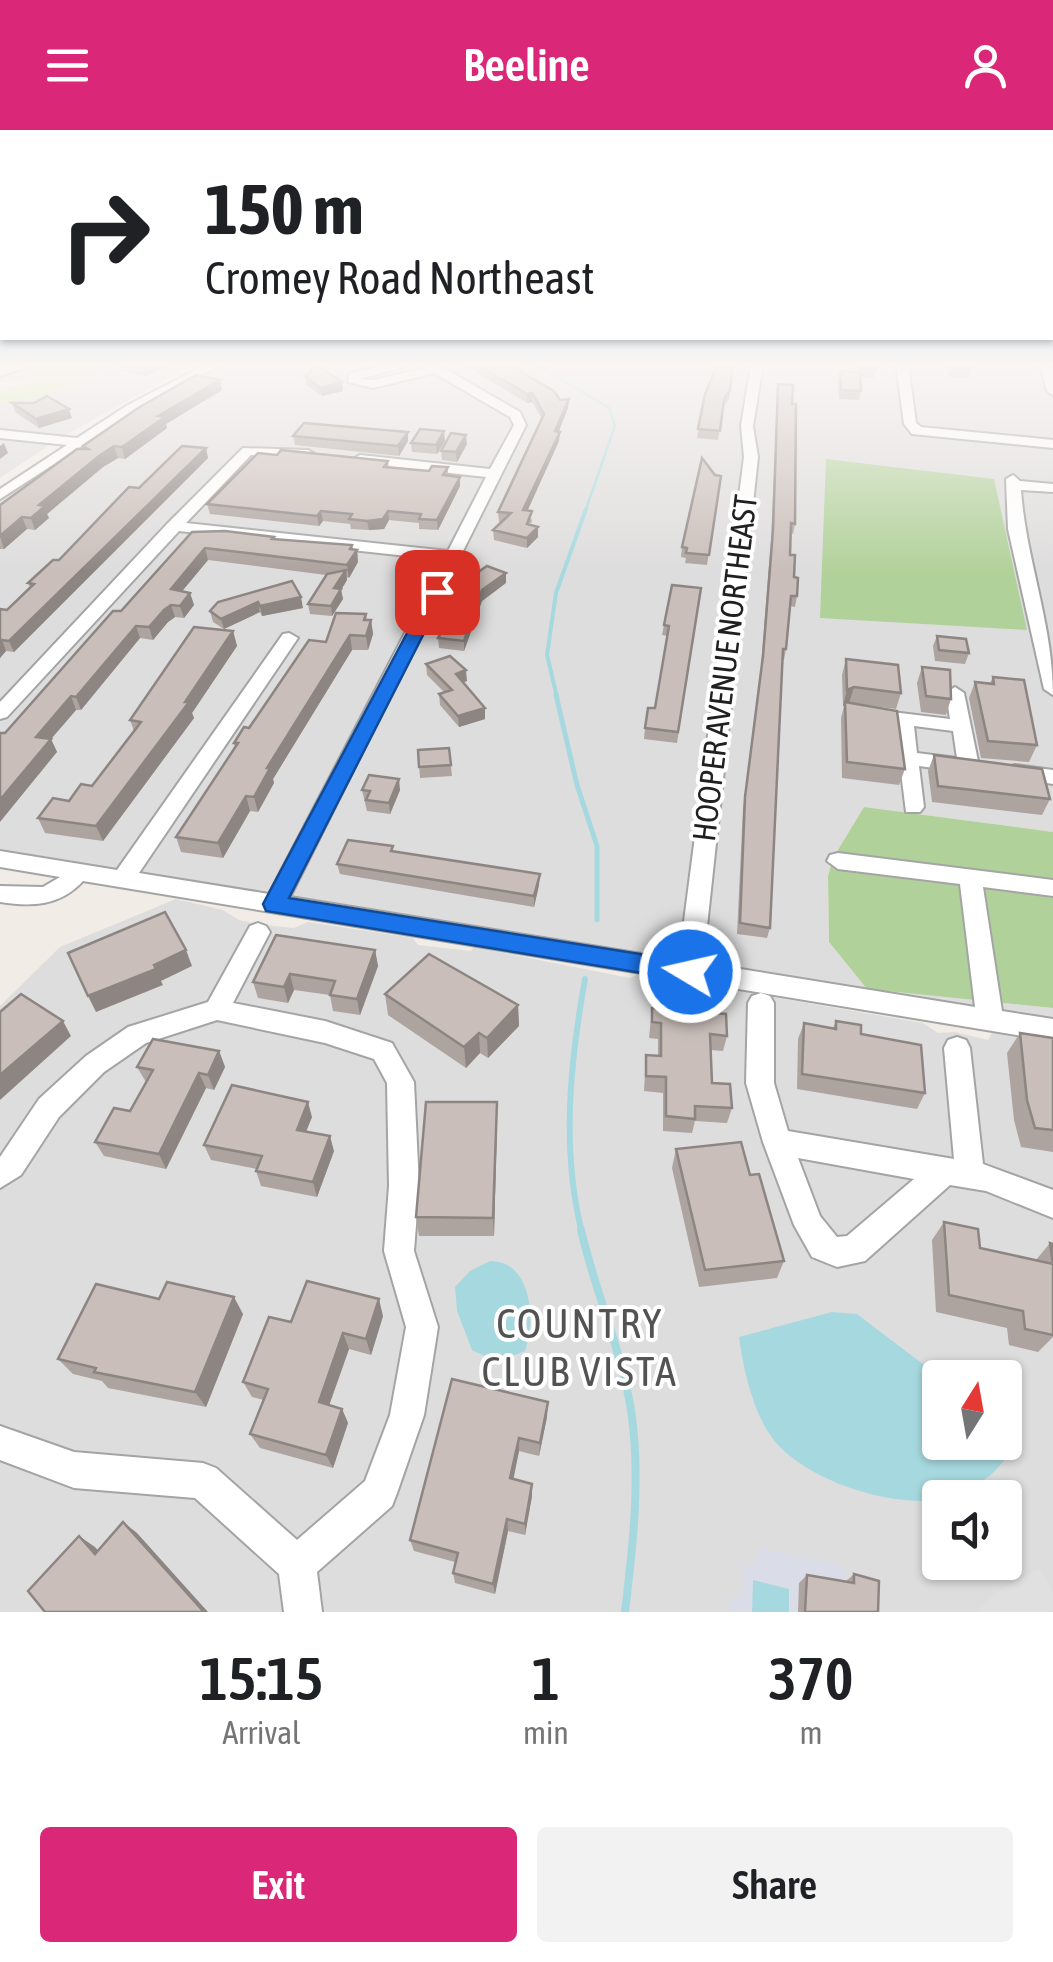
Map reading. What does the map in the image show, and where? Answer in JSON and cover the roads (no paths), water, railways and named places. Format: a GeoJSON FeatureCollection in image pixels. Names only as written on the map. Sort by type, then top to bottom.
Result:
{"type":"FeatureCollection","features":[{"type":"Feature","properties":{"kind":"street"},"geometry":{"type":"LineString","coordinates":[[0,482],[84,433]]}},
{"type":"Feature","properties":{"kind":"street"},"geometry":{"type":"LineString","coordinates":[[274,904],[516,433]]}},
{"type":"Feature","properties":{"kind":"street","name":"HOOPER AVENUE NORTHEAST"},"geometry":{"type":"LineString","coordinates":[[690,972],[751,457],[748,433]]}},
{"type":"Feature","properties":{"kind":"street"},"geometry":{"type":"LineString","coordinates":[[940,433],[1053,444]]}},
{"type":"Feature","properties":{"kind":"street"},"geometry":{"type":"LineString","coordinates":[[0,434],[70,441]]}},
{"type":"Feature","properties":{"kind":"street"},"geometry":{"type":"LineString","coordinates":[[0,496],[70,441]]}},
{"type":"Feature","properties":{"kind":"street"},"geometry":{"type":"LineString","coordinates":[[0,713],[248,451],[326,456]]}},
{"type":"Feature","properties":{"kind":"street"},"geometry":{"type":"LineString","coordinates":[[345,458],[494,474]]}},
{"type":"Feature","properties":{"kind":"street"},"geometry":{"type":"LineString","coordinates":[[1053,488],[1014,482],[1016,529],[1053,689]]}},
{"type":"Feature","properties":{"kind":"street"},"geometry":{"type":"LineString","coordinates":[[174,526],[455,557]]}},
{"type":"Feature","properties":{"kind":"street"},"geometry":{"type":"LineString","coordinates":[[122,880],[290,638]]}},
{"type":"Feature","properties":{"kind":"street"},"geometry":{"type":"LineString","coordinates":[[955,693],[969,766]]}},
{"type":"Feature","properties":{"kind":"street"},"geometry":{"type":"LineString","coordinates":[[849,713],[962,726]]}},
{"type":"Feature","properties":{"kind":"street"},"geometry":{"type":"LineString","coordinates":[[904,720],[913,807]]}},
{"type":"Feature","properties":{"kind":"street"},"geometry":{"type":"LineString","coordinates":[[908,758],[1053,776]]}},
{"type":"Feature","properties":{"kind":"street"},"geometry":{"type":"LineString","coordinates":[[0,859],[1053,1030]]}},
{"type":"Feature","properties":{"kind":"street"},"geometry":{"type":"LineString","coordinates":[[838,861],[1053,888]]}},
{"type":"Feature","properties":{"kind":"street"},"geometry":{"type":"LineString","coordinates":[[0,894],[29,899],[51,896],[64,889],[78,872]]}},
{"type":"Feature","properties":{"kind":"street"},"geometry":{"type":"LineString","coordinates":[[970,877],[990,1020]]}},
{"type":"Feature","properties":{"kind":"street"},"geometry":{"type":"LineString","coordinates":[[217,1010],[258,932]]}},
{"type":"Feature","properties":{"kind":"street"},"geometry":{"type":"LineString","coordinates":[[761,1002],[760,1083],[809,1225],[823,1246],[837,1252],[854,1250],[958,1173]]}},
{"type":"Feature","properties":{"kind":"street"},"geometry":{"type":"LineString","coordinates":[[0,1175],[49,1108],[95,1064],[137,1035],[217,1010],[326,1032],[383,1050],[400,1082],[404,1186],[399,1251],[422,1327],[407,1414],[379,1493],[297,1565]]}},
{"type":"Feature","properties":{"kind":"street"},"geometry":{"type":"LineString","coordinates":[[957,1048],[958,1173]]}},
{"type":"Feature","properties":{"kind":"street"},"geometry":{"type":"LineString","coordinates":[[778,1142],[958,1173],[1053,1204]]}},
{"type":"Feature","properties":{"kind":"street"},"geometry":{"type":"LineString","coordinates":[[0,1442],[74,1470],[204,1480],[297,1565],[303,1612]]}},
{"type":"Feature","properties":{"kind":"water"},"geometry":{"type":"Polygon","coordinates":[[[490,1261],[515,1271],[530,1309],[525,1351],[504,1358],[472,1350],[457,1311],[455,1287],[470,1271],[490,1261]]]}},
{"type":"Feature","properties":{"kind":"water"},"geometry":{"type":"Polygon","coordinates":[[[832,1312],[857,1314],[922,1363],[922,1460],[1004,1460],[984,1480],[922,1480],[922,1501],[869,1494],[831,1480],[783,1450],[765,1427],[748,1382],[739,1337],[832,1312]]]}},
{"type":"Feature","properties":{"kind":"water"},"geometry":{"type":"Polygon","coordinates":[[[753,1580],[789,1589],[789,1612],[752,1612],[753,1580]]]}},
{"type":"Feature","properties":{"kind":"waterway"},"geometry":{"type":"LineString","coordinates":[[585,512],[613,433]]}},
{"type":"Feature","properties":{"kind":"waterway"},"geometry":{"type":"LineString","coordinates":[[557,697],[547,655],[556,593],[586,509]]}},
{"type":"Feature","properties":{"kind":"waterway"},"geometry":{"type":"LineString","coordinates":[[556,695],[577,785],[597,846],[597,920]]}},
{"type":"Feature","properties":{"kind":"waterway"},"geometry":{"type":"LineString","coordinates":[[582,1233],[572,1170],[570,1106],[585,979]]}},
{"type":"Feature","properties":{"kind":"waterway"},"geometry":{"type":"LineString","coordinates":[[581,1230],[621,1365],[634,1435],[635,1511],[625,1612]]}},
{"type":"Feature","properties":{"kind":"district","name":"COUNTRY CLUB VISTA"},"geometry":{"type":"Point","coordinates":[580,1347]}}]}
